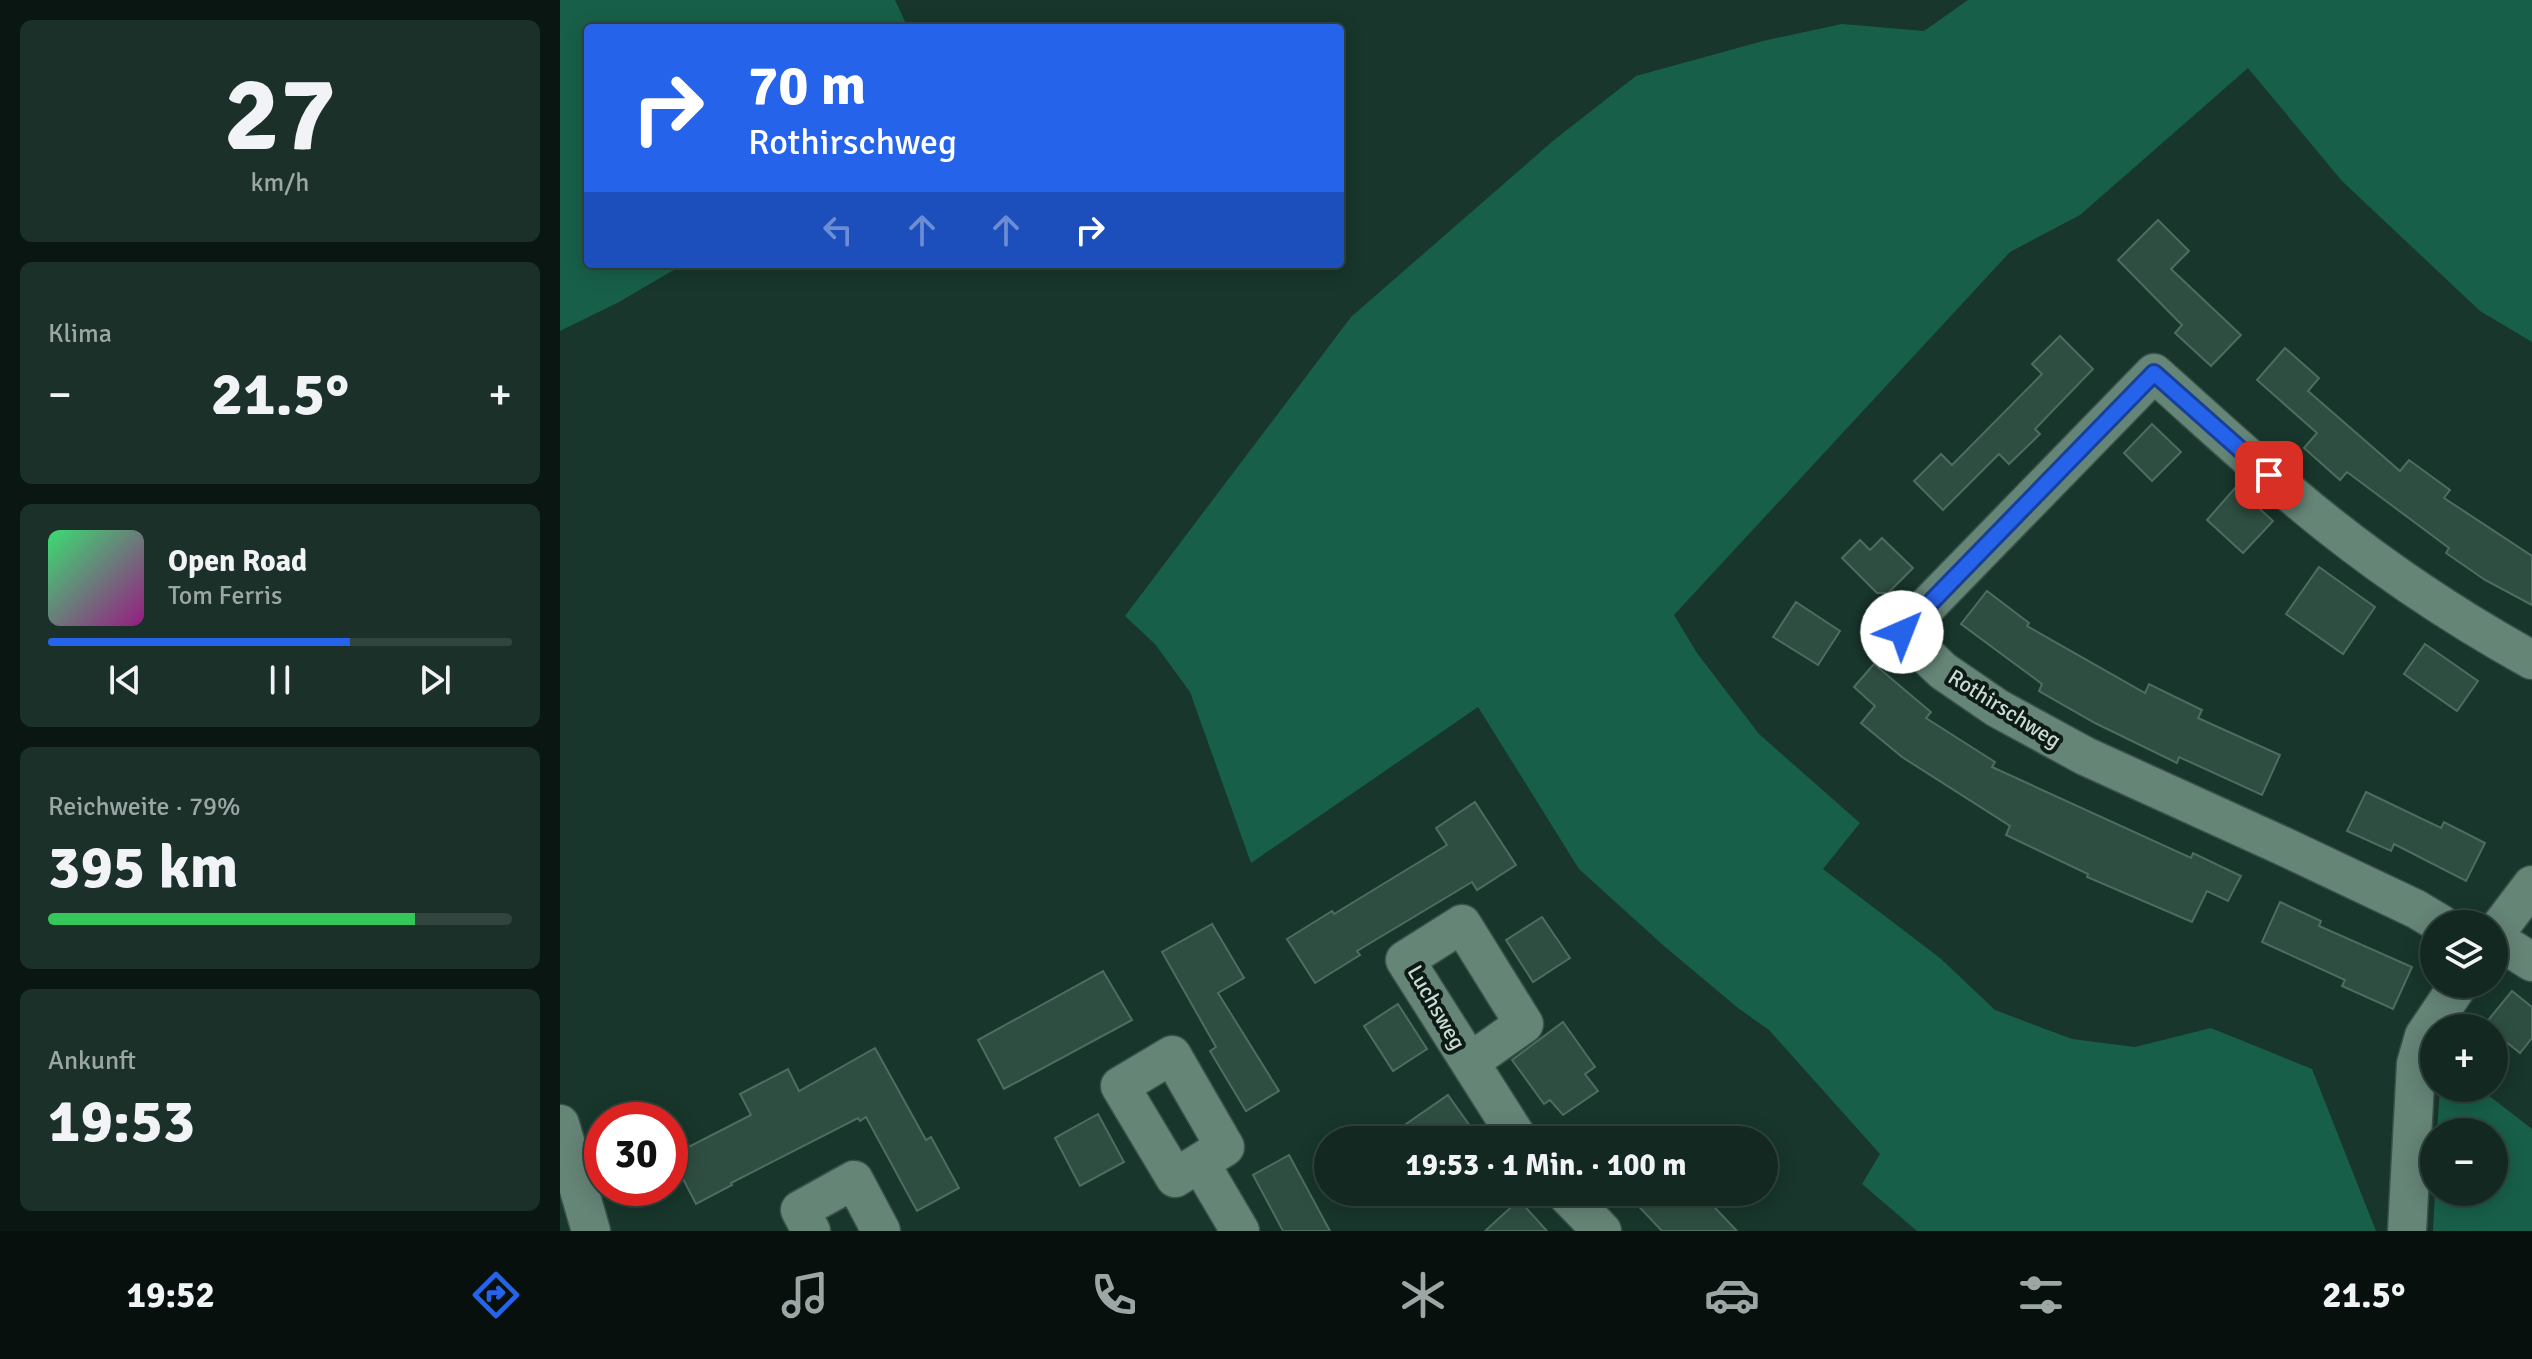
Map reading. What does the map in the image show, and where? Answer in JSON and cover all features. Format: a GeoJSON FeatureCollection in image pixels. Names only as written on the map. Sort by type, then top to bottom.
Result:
{"type":"FeatureCollection","features":[{"type":"Feature","properties":{"kind":"street","name":"Rothirschweg"},"geometry":{"type":"LineString","coordinates":[[2420,913],[2060,743],[1997,708],[1943,671],[1902,632],[2154,373],[2292,495],[2382,566],[2532,660]]}},
{"type":"Feature","properties":{"kind":"street"},"geometry":{"type":"LineString","coordinates":[[2508,918],[2532,885]]}},
{"type":"Feature","properties":{"kind":"street"},"geometry":{"type":"LineString","coordinates":[[2508,946],[2532,962]]}},
{"type":"Feature","properties":{"kind":"street"},"geometry":{"type":"LineString","coordinates":[[2407,1231],[2416,1064],[2424,1036],[2450,998]]}},
{"type":"Feature","properties":{"kind":"street","name":"Luchsweg"},"geometry":{"type":"LineString","coordinates":[[1470,1062],[1510,1126]]}},
{"type":"Feature","properties":{"kind":"street"},"geometry":{"type":"LineString","coordinates":[[560,1124],[591,1231]]}},
{"type":"Feature","properties":{"kind":"street"},"geometry":{"type":"LineString","coordinates":[[1200,1163],[1240,1231]]}},
{"type":"Feature","properties":{"kind":"street"},"geometry":{"type":"LineString","coordinates":[[811,1231],[800,1210],[854,1180],[881,1231]]}},
{"type":"Feature","properties":{"kind":"street"},"geometry":{"type":"LineString","coordinates":[[1578,1206],[1602,1231]]}},
{"type":"Feature","properties":{"kind":"green space"},"geometry":{"type":"Polygon","coordinates":[[[560,0],[895,0],[906,24],[584,24],[584,268],[677,268],[619,302],[560,331],[560,0]]]}},
{"type":"Feature","properties":{"kind":"green space"},"geometry":{"type":"Polygon","coordinates":[[[1968,0],[2532,0],[2532,342],[2480,311],[2342,181],[2248,68],[2080,215],[2010,252],[1674,615],[1697,653],[1759,734],[1860,823],[1823,869],[1940,958],[1995,1010],[2072,1039],[2135,1047],[2211,1028],[2312,1069],[2376,1231],[1917,1231],[1862,1184],[1880,1154],[1769,1030],[1664,946],[1579,869],[1478,707],[1251,863],[1190,692],[1155,644],[1125,616],[1351,317],[1554,140],[1636,76],[1763,41],[1842,24],[1924,31],[1968,0]]]}},
{"type":"Feature","properties":{"kind":"green space"},"geometry":{"type":"Polygon","coordinates":[[[2439,1102],[2497,1102],[2532,1129],[2532,1231],[2433,1231],[2434,1206],[2508,1206],[2508,1118],[2438,1118],[2439,1102]]]}},
{"type":"Feature","properties":{"kind":"building"},"geometry":{"type":"Polygon","coordinates":[[[2158,220],[2189,251],[2171,269],[2241,335],[2211,366],[2175,333],[2182,325],[2118,260],[2158,220]]]}},
{"type":"Feature","properties":{"kind":"building"},"geometry":{"type":"Polygon","coordinates":[[[2060,336],[2093,369],[2035,429],[2040,434],[2009,464],[1999,454],[1943,510],[1914,481],[1941,454],[1952,465],[2042,374],[2032,364],[2060,336]]]}},
{"type":"Feature","properties":{"kind":"building"},"geometry":{"type":"Polygon","coordinates":[[[2285,348],[2319,378],[2308,391],[2400,471],[2409,460],[2450,490],[2444,498],[2532,556],[2532,605],[2485,580],[2446,553],[2449,548],[2347,472],[2340,480],[2304,448],[2317,433],[2257,380],[2285,348]]]}},
{"type":"Feature","properties":{"kind":"building"},"geometry":{"type":"Polygon","coordinates":[[[2152,424],[2181,452],[2152,481],[2124,453],[2152,424]]]}},
{"type":"Feature","properties":{"kind":"building"},"geometry":{"type":"Polygon","coordinates":[[[2236,487],[2273,521],[2243,553],[2207,520],[2236,487]]]}},
{"type":"Feature","properties":{"kind":"building"},"geometry":{"type":"Polygon","coordinates":[[[1882,538],[1913,568],[1888,593],[1877,593],[1842,558],[1860,540],[1870,550],[1882,538]]]}},
{"type":"Feature","properties":{"kind":"building"},"geometry":{"type":"Polygon","coordinates":[[[2319,567],[2375,607],[2343,654],[2286,614],[2319,567]]]}},
{"type":"Feature","properties":{"kind":"building"},"geometry":{"type":"Polygon","coordinates":[[[1987,591],[2029,623],[2027,626],[2145,693],[2149,684],[2202,710],[2198,718],[2280,755],[2262,795],[2179,757],[2177,763],[2095,723],[2039,691],[2042,684],[1961,624],[1987,591]]]}},
{"type":"Feature","properties":{"kind":"building"},"geometry":{"type":"Polygon","coordinates":[[[1796,602],[1840,631],[1818,665],[1773,637],[1796,602]]]}},
{"type":"Feature","properties":{"kind":"building"},"geometry":{"type":"Polygon","coordinates":[[[2425,644],[2478,681],[2457,711],[2404,674],[2425,644]]]}},
{"type":"Feature","properties":{"kind":"building"},"geometry":{"type":"Polygon","coordinates":[[[1874,664],[1931,712],[1926,718],[1995,762],[1992,767],[2191,858],[2193,853],[2241,876],[2228,901],[2207,891],[2192,922],[2087,877],[2088,874],[2006,835],[2010,826],[1902,757],[1861,723],[1875,706],[1854,687],[1874,664]]]}},
{"type":"Feature","properties":{"kind":"building"},"geometry":{"type":"Polygon","coordinates":[[[2366,792],[2441,828],[2444,822],[2485,843],[2466,881],[2394,844],[2391,851],[2347,831],[2366,792]]]}},
{"type":"Feature","properties":{"kind":"building"},"geometry":{"type":"Polygon","coordinates":[[[1475,802],[1516,865],[1477,890],[1472,882],[1357,951],[1360,955],[1315,983],[1287,939],[1447,845],[1436,828],[1475,802]]]}},
{"type":"Feature","properties":{"kind":"building"},"geometry":{"type":"Polygon","coordinates":[[[2280,902],[2321,921],[2319,926],[2412,967],[2393,1009],[2342,986],[2345,980],[2262,942],[2280,902]]]}},
{"type":"Feature","properties":{"kind":"building"},"geometry":{"type":"Polygon","coordinates":[[[1542,917],[1570,958],[1533,982],[1506,940],[1542,917]]]}},
{"type":"Feature","properties":{"kind":"building"},"geometry":{"type":"Polygon","coordinates":[[[1212,924],[1244,978],[1218,993],[1279,1091],[1246,1111],[1210,1051],[1216,1047],[1162,952],[1212,924]]]}},
{"type":"Feature","properties":{"kind":"building"},"geometry":{"type":"Polygon","coordinates":[[[1103,971],[1132,1020],[1004,1089],[978,1040],[1103,971]]]}},
{"type":"Feature","properties":{"kind":"building"},"geometry":{"type":"Polygon","coordinates":[[[2512,991],[2532,1007],[2532,1038],[2520,1053],[2508,1043],[2508,1014],[2493,1014],[2512,991]]]}},
{"type":"Feature","properties":{"kind":"building"},"geometry":{"type":"Polygon","coordinates":[[[1398,1004],[1427,1049],[1393,1071],[1364,1026],[1398,1004]]]}},
{"type":"Feature","properties":{"kind":"building"},"geometry":{"type":"Polygon","coordinates":[[[1563,1022],[1595,1067],[1585,1074],[1598,1091],[1563,1115],[1550,1100],[1544,1104],[1512,1060],[1563,1022]]]}},
{"type":"Feature","properties":{"kind":"building"},"geometry":{"type":"Polygon","coordinates":[[[875,1048],[926,1140],[931,1137],[959,1188],[917,1211],[866,1117],[860,1121],[858,1118],[696,1204],[688,1189],[688,1147],[751,1115],[740,1094],[788,1069],[799,1091],[875,1048]]]}},
{"type":"Feature","properties":{"kind":"building"},"geometry":{"type":"Polygon","coordinates":[[[1448,1095],[1470,1126],[1403,1126],[1448,1095]]]}},
{"type":"Feature","properties":{"kind":"building"},"geometry":{"type":"Polygon","coordinates":[[[1098,1114],[1124,1162],[1080,1186],[1055,1138],[1098,1114]]]}},
{"type":"Feature","properties":{"kind":"building"},"geometry":{"type":"Polygon","coordinates":[[[1289,1155],[1330,1231],[1283,1231],[1253,1175],[1289,1155]]]}},
{"type":"Feature","properties":{"kind":"building"},"geometry":{"type":"Polygon","coordinates":[[[1512,1206],[1524,1206],[1547,1231],[1485,1231],[1512,1206]]]}},
{"type":"Feature","properties":{"kind":"building"},"geometry":{"type":"Polygon","coordinates":[[[1638,1206],[1713,1206],[1737,1231],[1662,1231],[1638,1206]]]}},
{"type":"Feature","properties":{"kind":"route"},"geometry":{"type":"LineString","coordinates":[[1902,632],[2154,373],[2269,475]]}}]}
